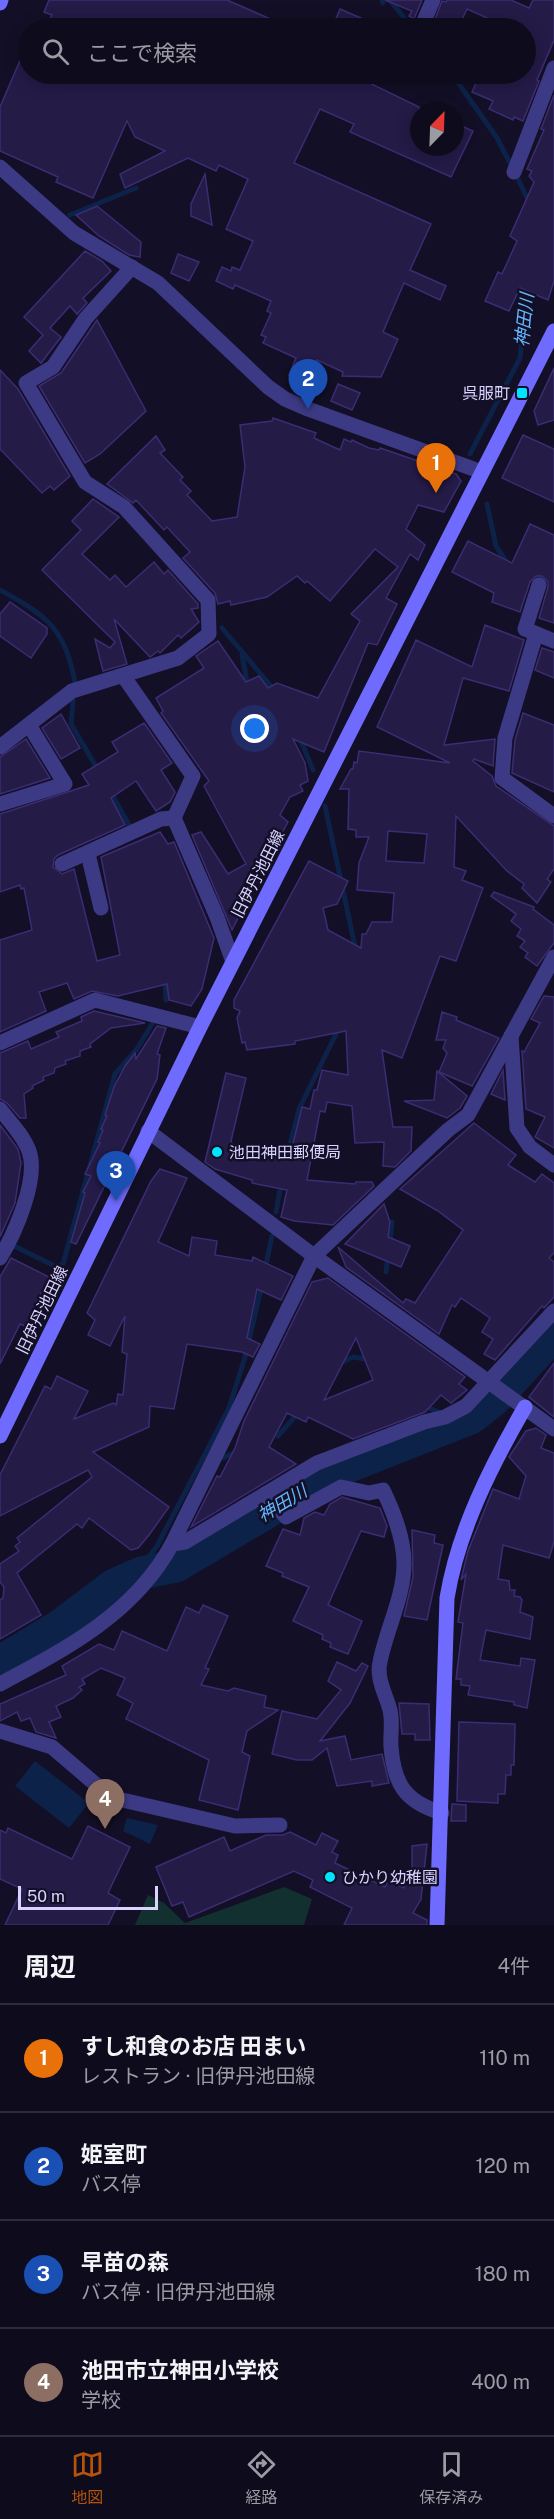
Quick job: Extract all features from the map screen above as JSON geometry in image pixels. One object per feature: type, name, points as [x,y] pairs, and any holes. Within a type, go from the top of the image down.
[{"type":"street","points":[[425,18],[433,0]]},
{"type":"street","points":[[514,172],[554,68]]},
{"type":"street","points":[[0,167],[74,232],[148,275],[174,296],[268,387],[285,399],[388,440],[482,472]]},
{"type":"street","points":[[0,747],[72,691],[124,677],[178,658],[209,634],[208,600],[124,507],[85,482],[26,383],[53,367],[86,318],[132,267]]},
{"type":"street","name":"旧伊丹池田線","points":[[0,1436],[200,1027],[554,331]]},
{"type":"street","points":[[539,585],[525,629],[554,641]]},
{"type":"street","points":[[536,634],[505,738],[502,778],[554,816]]},
{"type":"street","points":[[124,677],[193,777],[174,818],[217,917],[233,962]]},
{"type":"street","points":[[0,804],[65,784],[29,725]]},
{"type":"street","points":[[62,864],[161,819],[174,818]]},
{"type":"street","points":[[88,854],[101,908]]},
{"type":"street","points":[[0,1684],[83,1638],[112,1615],[148,1580],[172,1544],[314,1256],[431,1146],[468,1115],[554,957]]},
{"type":"street","points":[[0,1043],[95,1000],[200,1027]]},
{"type":"street","points":[[511,1036],[517,1128],[530,1147],[554,1165]]},
{"type":"street","points":[[0,1109],[27,1147],[32,1168],[19,1216],[0,1257]]},
{"type":"street","points":[[148,1131],[314,1256],[554,1429]]},
{"type":"street","points":[[172,1544],[185,1542],[267,1496],[317,1463],[424,1422],[445,1417],[465,1406],[492,1383],[554,1311]]},
{"type":"street","points":[[437,1925],[447,1598],[453,1565],[495,1458],[520,1404]]},
{"type":"street","points":[[267,1496],[286,1517],[341,1487],[369,1493],[383,1490],[394,1512],[402,1543],[404,1566],[379,1664],[382,1685],[391,1713],[391,1748],[397,1782],[407,1796],[426,1809],[442,1813]]},
{"type":"street","points":[[0,1731],[52,1747],[101,1789],[118,1799],[236,1826],[280,1825]]},
{"type":"green space","points":[[284,1887],[312,1899],[304,1925],[135,1925],[148,1895],[164,1903],[185,1923]]},
{"type":"water","points":[[35,1761],[89,1803],[69,1828],[15,1786]]},
{"type":"water","points":[[127,1818],[158,1825],[150,1844],[123,1831]]},
{"type":"building","points":[[49,0],[227,0],[268,18],[51,18],[52,15],[44,12]]},
{"type":"building","points":[[385,0],[422,0],[414,18],[409,16],[412,11]]},
{"type":"building","points":[[447,0],[511,0],[529,8],[533,0],[554,0],[554,40],[523,121],[514,117],[513,120],[489,109],[493,101],[472,92],[476,84],[536,84],[536,18],[487,18],[467,9],[463,18],[435,18],[442,1]]},
{"type":"building","points":[[340,9],[361,18],[336,18]]},
{"type":"building","points":[[18,65],[18,84],[372,84],[410,103],[410,156],[461,156],[451,177],[350,132],[354,124],[320,109],[294,163],[431,224],[410,270],[446,286],[440,300],[404,283],[383,332],[398,339],[381,377],[342,376],[343,372],[317,360],[310,375],[289,375],[296,358],[263,343],[266,337],[261,335],[271,313],[267,311],[271,301],[235,285],[233,289],[216,281],[222,267],[231,271],[232,267],[240,270],[253,241],[226,229],[248,179],[219,165],[216,171],[188,158],[125,188],[120,174],[165,151],[135,137],[127,121],[93,198],[56,182],[58,177],[0,151],[0,107]]},
{"type":"building","points":[[554,95],[554,281],[548,300],[520,288],[509,311],[485,301],[498,272],[502,274],[517,241],[510,236],[534,182],[529,176],[532,171],[527,169],[544,130],[541,129]]},
{"type":"building","points":[[464,127],[473,131],[464,150]]},
{"type":"building","points":[[205,174],[212,225],[191,216],[191,204]]},
{"type":"building","points":[[97,206],[141,242],[140,257],[129,255],[99,236],[76,215]]},
{"type":"building","points":[[85,251],[102,261],[111,271],[83,298],[87,303],[77,314],[70,306],[50,328],[61,337],[41,363],[29,351],[43,335],[24,317]]},
{"type":"building","points":[[178,254],[199,262],[189,281],[171,273]]},
{"type":"building","points":[[97,320],[146,411],[100,454],[85,463],[39,386],[61,373]]},
{"type":"building","points":[[554,368],[554,420],[538,425],[534,411]]},
{"type":"building","points":[[0,370],[18,389],[70,476],[54,490],[50,486],[42,493],[0,449]]},
{"type":"building","points":[[338,384],[360,393],[352,410],[331,401]]},
{"type":"building","points":[[273,418],[316,433],[314,438],[340,450],[344,439],[351,442],[352,440],[369,448],[379,450],[380,448],[456,474],[461,481],[444,512],[418,505],[406,529],[425,545],[418,560],[410,554],[386,598],[397,604],[377,645],[368,643],[324,752],[293,739],[305,763],[308,781],[300,785],[303,791],[290,797],[280,815],[288,822],[274,848],[268,844],[256,871],[261,873],[232,930],[192,835],[201,832],[228,874],[246,864],[204,786],[209,781],[161,713],[163,711],[156,698],[204,668],[196,656],[218,641],[246,682],[259,676],[268,688],[277,683],[318,698],[360,621],[351,614],[398,567],[375,549],[330,601],[307,581],[305,583],[297,576],[267,597],[231,605],[230,601],[218,604],[215,593],[183,558],[190,552],[167,527],[164,530],[136,500],[133,503],[107,484],[156,436],[165,450],[160,453],[183,477],[180,480],[191,491],[187,495],[212,521],[237,517],[245,467],[240,425],[272,421]]},
{"type":"building","points":[[523,435],[554,449],[554,502],[502,478]]},
{"type":"building","points":[[93,499],[119,517],[82,554],[110,580],[115,575],[126,587],[154,562],[164,574],[168,570],[198,604],[198,608],[191,609],[199,622],[181,638],[178,635],[160,653],[158,651],[150,657],[114,619],[127,664],[103,671],[95,639],[110,648],[115,642],[42,570],[81,530],[72,521]]},
{"type":"building","points":[[530,524],[554,535],[554,623],[539,618],[548,587],[548,582],[542,576],[536,576],[530,582],[520,612],[492,602],[494,593],[452,572],[468,541],[512,563]]},
{"type":"building","points":[[10,602],[47,628],[47,634],[31,658],[0,636],[0,614]]},
{"type":"building","points":[[485,625],[524,640],[509,691],[463,678],[444,745],[495,739],[493,766],[474,759],[473,761],[492,776],[496,786],[554,826],[554,869],[547,879],[551,882],[537,903],[522,888],[524,884],[507,871],[456,816],[454,867],[466,871],[462,880],[483,888],[456,961],[440,956],[402,1058],[382,1050],[393,1127],[412,1127],[411,1151],[395,1167],[383,1166],[384,1142],[355,1143],[352,1106],[327,1102],[325,1112],[320,1111],[307,1180],[355,1184],[356,1182],[372,1182],[374,1186],[333,1225],[294,1221],[281,1217],[287,1190],[252,1183],[252,1180],[215,1169],[205,1162],[226,1073],[246,1078],[231,1141],[233,1145],[290,1156],[302,1107],[310,1109],[322,1070],[348,1075],[346,1031],[295,1041],[295,1044],[247,1050],[245,1042],[242,1043],[237,1018],[240,1011],[234,1008],[234,1000],[309,861],[348,881],[337,904],[323,908],[328,930],[361,948],[362,934],[366,934],[372,922],[392,922],[394,893],[357,890],[359,863],[369,837],[356,837],[356,830],[348,829],[349,789],[340,789],[353,769],[354,762],[357,763],[359,751],[450,763],[377,727],[416,640],[472,667]],"holes":[[[388,831],[427,834],[424,863],[386,861]]]},
{"type":"building","points":[[542,648],[554,652],[554,678],[535,670]]},
{"type":"building","points":[[523,713],[554,725],[554,792],[512,773],[515,740]]},
{"type":"building","points":[[61,714],[80,748],[61,759],[42,728]]},
{"type":"building","points":[[144,723],[172,763],[161,770],[175,792],[170,802],[156,811],[136,781],[111,798],[125,825],[58,855],[54,859],[53,867],[62,874],[74,869],[97,961],[120,955],[101,857],[160,832],[168,844],[174,842],[214,938],[202,989],[191,1006],[169,1000],[167,984],[118,996],[92,991],[74,999],[67,983],[39,992],[46,1011],[0,1032],[0,940],[32,930],[24,888],[21,889],[20,885],[0,892],[0,814],[89,785],[82,774],[118,752],[112,742]]},
{"type":"building","points":[[26,739],[50,778],[0,794],[0,757]]},
{"type":"building","points":[[494,892],[534,907],[533,909],[554,925],[554,943],[537,966],[525,957],[528,953],[520,947],[525,941],[517,936],[521,929],[511,921],[516,914],[491,896]]},
{"type":"building","points":[[544,996],[554,997],[554,1148],[535,1137],[545,1117],[526,1109],[522,1051],[524,1052],[540,1023],[531,1019]]},
{"type":"building","points":[[94,1011],[145,1023],[111,1028],[90,1044],[91,1047],[80,1051],[80,1056],[65,1061],[66,1064],[55,1068],[54,1073],[43,1077],[44,1080],[32,1086],[33,1088],[24,1094],[26,1118],[20,1118],[7,1103],[0,1099],[0,1053],[28,1041],[31,1049],[59,1037],[56,1032],[82,1021],[81,1017]]},
{"type":"building","points":[[442,1012],[499,1038],[472,1086],[439,1072],[447,1053],[443,1048],[446,1040],[436,1040]]},
{"type":"building","points":[[157,1026],[166,1028],[157,1054],[160,1055],[157,1079],[76,1244],[71,1242],[85,1193],[83,1192],[91,1176],[85,1174],[100,1143],[98,1142],[103,1130],[101,1129],[107,1116],[105,1115],[114,1087],[125,1066],[135,1053],[136,1059]]},
{"type":"building","points":[[503,1070],[505,1100],[491,1094]]},
{"type":"building","points":[[437,1071],[467,1096],[460,1108],[447,1118],[404,1101],[434,1100]]},
{"type":"building","points":[[474,1123],[516,1155],[508,1165],[535,1182],[542,1174],[554,1183],[554,1253],[549,1258],[554,1262],[554,1297],[544,1308],[542,1306],[495,1360],[484,1354],[493,1339],[482,1332],[490,1318],[461,1298],[455,1307],[452,1305],[439,1334],[346,1267],[338,1247],[403,1303],[406,1299],[415,1303],[463,1230],[438,1211],[400,1189]]},
{"type":"building","points":[[0,1125],[18,1149],[21,1163],[15,1203],[0,1237]]},
{"type":"building","points":[[160,1169],[187,1178],[158,1242],[189,1256],[192,1237],[217,1241],[215,1255],[252,1261],[253,1257],[293,1276],[281,1300],[257,1289],[247,1338],[260,1344],[253,1357],[242,1352],[187,1344],[174,1409],[150,1406],[149,1427],[93,1452],[169,1507],[149,1535],[138,1548],[131,1550],[89,1518],[82,1528],[77,1524],[17,1573],[41,1615],[0,1639],[0,1600],[3,1598],[4,1587],[0,1582],[0,1564],[19,1551],[15,1546],[20,1542],[17,1538],[92,1477],[88,1470],[0,1516],[0,1475],[45,1386],[51,1389],[57,1376],[88,1391],[74,1419],[113,1403],[116,1405],[118,1394],[123,1395],[127,1354],[122,1352],[125,1316],[110,1346],[88,1335],[95,1320],[87,1313],[151,1181]]},
{"type":"building","points":[[384,1204],[390,1222],[388,1237],[410,1246],[401,1267],[345,1244]]},
{"type":"building","points":[[11,1258],[49,1277],[25,1326],[20,1324],[0,1364],[0,1277]]},
{"type":"building","points":[[328,1278],[465,1377],[459,1384],[467,1390],[451,1403],[441,1395],[425,1412],[353,1439],[308,1417],[306,1422],[287,1413],[269,1447],[296,1464],[191,1527],[217,1476],[220,1477],[235,1448],[244,1421],[312,1282]],"holes":[[[356,1338],[373,1380],[324,1400]]]},
{"type":"building","points":[[554,1363],[554,1417],[529,1397]]},
{"type":"building","points":[[536,1428],[546,1435],[541,1448],[554,1453],[554,1542],[549,1558],[503,1545],[498,1579],[509,1581],[510,1590],[515,1590],[514,1596],[522,1600],[520,1612],[533,1617],[530,1639],[486,1630],[480,1660],[520,1666],[521,1658],[535,1660],[527,1708],[514,1705],[514,1702],[468,1695],[470,1686],[461,1685],[461,1679],[456,1679],[463,1623],[458,1622],[466,1574],[461,1580],[468,1551],[493,1489],[519,1499],[526,1476],[509,1457],[526,1431]]},
{"type":"building","points":[[342,1497],[380,1508],[387,1526],[384,1537],[361,1531],[328,1605],[362,1621],[348,1654],[330,1647],[331,1643],[322,1639],[323,1635],[293,1621],[309,1587],[282,1576],[283,1573],[266,1566],[283,1529],[300,1535],[304,1518],[315,1512],[324,1515],[330,1504]]},
{"type":"building","points":[[412,1530],[435,1535],[434,1543],[443,1545],[427,1620],[404,1616],[413,1577]]},
{"type":"building","points":[[203,1605],[228,1616],[205,1668],[209,1669],[201,1685],[228,1691],[234,1688],[266,1696],[264,1707],[278,1710],[247,1731],[242,1752],[250,1756],[238,1810],[199,1800],[209,1760],[126,1719],[133,1703],[117,1695],[125,1678],[101,1668],[82,1679],[85,1684],[79,1687],[82,1690],[73,1698],[56,1706],[61,1717],[49,1722],[56,1738],[36,1732],[30,1718],[21,1721],[17,1712],[0,1721],[0,1704],[66,1675],[62,1666],[99,1644],[114,1650],[122,1631],[167,1651],[186,1607],[199,1613]]},
{"type":"building","points":[[337,1662],[356,1671],[362,1663],[368,1666],[350,1703],[320,1741],[345,1736],[351,1760],[382,1754],[389,1783],[372,1786],[372,1781],[337,1786],[327,1748],[312,1760],[297,1760],[272,1754],[282,1711],[317,1719],[341,1690],[328,1681]]},
{"type":"building","points":[[399,1703],[429,1704],[430,1740],[415,1740],[415,1734],[402,1734]]},
{"type":"building","points":[[459,1722],[515,1724],[514,1765],[511,1765],[511,1775],[506,1775],[505,1794],[498,1794],[498,1803],[457,1801]]},
{"type":"building","points":[[452,1804],[466,1805],[466,1821],[451,1821]]},
{"type":"building","points":[[88,1826],[130,1847],[108,1893],[120,1900],[108,1925],[5,1925],[22,1889],[0,1879],[0,1830],[6,1833],[8,1828],[72,1859]]},
{"type":"building","points":[[290,1832],[316,1845],[322,1833],[338,1841],[332,1852],[338,1855],[335,1863],[385,1887],[388,1881],[404,1888],[405,1882],[412,1883],[412,1846],[427,1844],[421,1899],[413,1913],[427,1920],[427,1925],[344,1925],[352,1908],[310,1887],[313,1880],[294,1871],[189,1917],[183,1902],[172,1906],[156,1867],[224,1837],[230,1851],[266,1835],[283,1835]]},
{"type":"waterway","name":"神田川","points":[[390,0],[404,18]]},
{"type":"waterway","name":"神田川","points":[[459,84],[497,138],[510,163]]},
{"type":"waterway","name":"神田川","points":[[517,177],[529,202]]},
{"type":"waterway","points":[[70,215],[136,188]]},
{"type":"waterway","name":"神田川","points":[[470,454],[520,358],[527,286]]},
{"type":"waterway","name":"神田川","points":[[487,504],[496,546],[506,561]]},
{"type":"waterway","name":"神田川","points":[[533,574],[554,582]]},
{"type":"waterway","points":[[0,590],[30,608],[51,625],[65,648],[75,682]]},
{"type":"waterway","points":[[222,628],[275,691]]},
{"type":"waterway","points":[[242,655],[248,687]]},
{"type":"waterway","points":[[73,701],[71,724],[98,770]]},
{"type":"waterway","points":[[299,736],[313,770]]},
{"type":"waterway","points":[[110,791],[129,825]]},
{"type":"waterway","points":[[325,806],[356,951]]},
{"type":"waterway","points":[[165,979],[166,1000]]},
{"type":"waterway","points":[[12,1245],[57,1267],[63,1264],[115,1074],[137,1049],[152,1024]]},
{"type":"waterway","points":[[286,1160],[299,1109],[339,1028]]},
{"type":"waterway","points":[[276,1212],[281,1184]]},
{"type":"waterway","points":[[390,1243],[392,1222]]},
{"type":"waterway","points":[[265,1269],[272,1236]]},
{"type":"waterway","points":[[386,1272],[388,1256]]},
{"type":"waterway","points":[[134,1576],[157,1546],[229,1408],[246,1354],[262,1284]]},
{"type":"waterway","name":"神田川","points":[[0,1662],[61,1625],[114,1585],[141,1573],[176,1566],[337,1471],[471,1418],[495,1399],[554,1335]]},
{"type":"waterway","points":[[340,1363],[353,1357],[371,1360]]},
{"type":"waterway","points":[[423,1406],[442,1413]]},
{"type":"waterway","points":[[278,1436],[298,1413]]},
{"type":"waterway","name":"神田川","points":[[451,1417],[463,1422]]},
{"type":"waterway","points":[[223,1458],[238,1451]]},
{"type":"place","name":"呉服町","points":[[522,393]]},
{"type":"place","name":"姫室町","points":[[308,409]]},
{"type":"place","name":"すし和食のお店 田まい","points":[[436,493]]},
{"type":"place","name":"池田神田郵便局","points":[[217,1152]]},
{"type":"place","name":"早苗の森","points":[[116,1201]]},
{"type":"place","name":"池田市立神田小学校","points":[[105,1829]]},
{"type":"place","name":"ひかり幼稚園","points":[[330,1877]]}]
